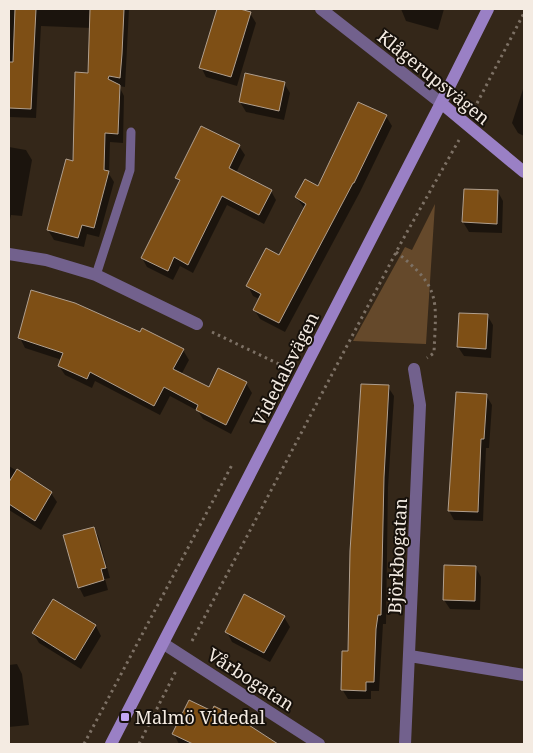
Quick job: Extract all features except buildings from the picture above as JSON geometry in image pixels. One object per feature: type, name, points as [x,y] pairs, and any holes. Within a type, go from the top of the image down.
[{"type":"street","name":"Klågerupsvägen","points":[[321,9],[442,104],[524,172]]},
{"type":"street","name":"Videdalsvägen","points":[[111,744],[442,104],[488,9]]},
{"type":"street","points":[[9,254],[46,260],[96,275],[197,324]]},
{"type":"street","name":"Björkbogatan","points":[[404,744],[410,656],[420,406],[414,369]]},
{"type":"street","name":"Vårbogatan","points":[[164,644],[319,744]]},
{"type":"street","points":[[410,656],[524,675]]},
{"type":"lane","points":[[96,275],[130,170],[131,132]]},
{"type":"path","points":[[139,744],[396,252],[453,152],[524,13]]},
{"type":"path","points":[[396,252],[418,269],[430,287],[436,303],[434,353],[414,369]]},
{"type":"path","points":[[197,324],[284,366]]},
{"type":"shaded area","points":[[435,204],[426,344],[353,341],[405,247],[412,250]]},
{"type":"place","name":"Malmö Videdal","points":[[125,717]]}]
